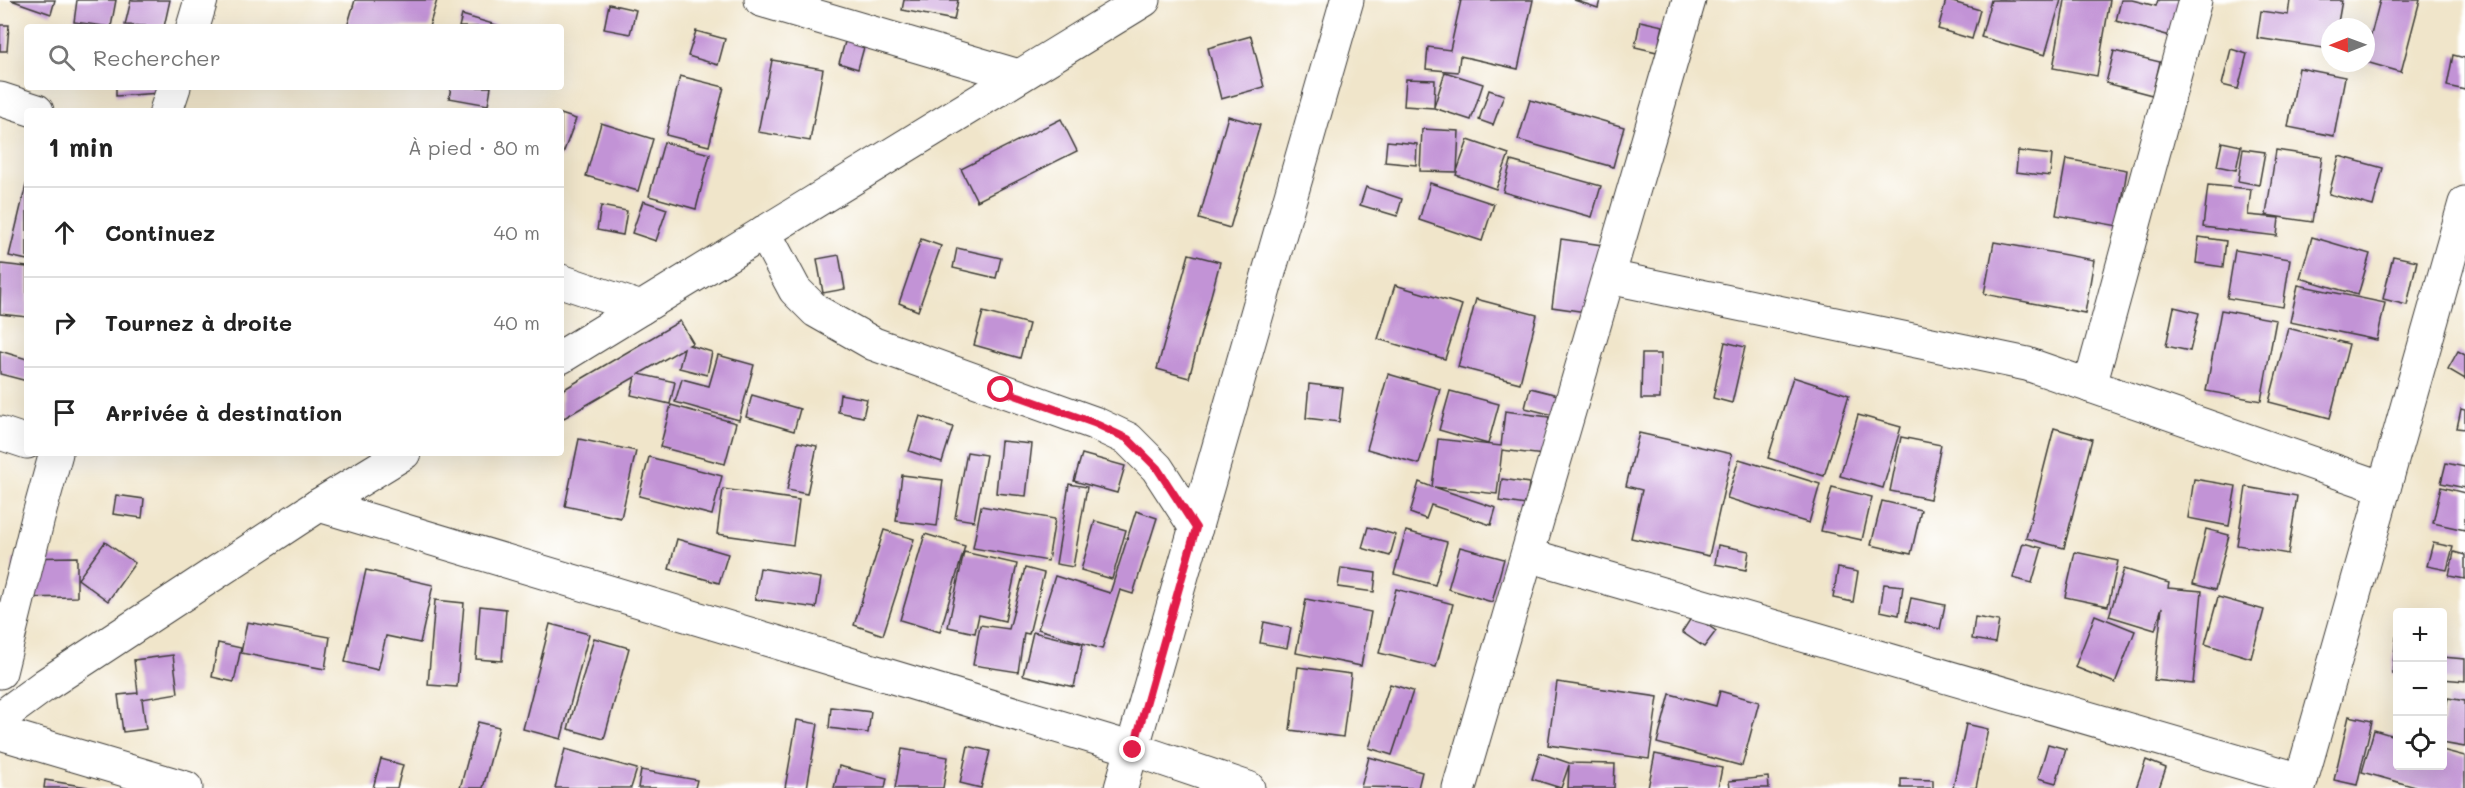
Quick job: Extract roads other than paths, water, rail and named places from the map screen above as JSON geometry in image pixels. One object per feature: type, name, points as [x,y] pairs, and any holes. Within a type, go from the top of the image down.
[{"type":"street","points":[[194,24],[201,0]]},
{"type":"street","points":[[761,0],[1019,76]]},
{"type":"street","points":[[564,355],[1144,0]]},
{"type":"street","points":[[1121,788],[1347,0]]},
{"type":"street","points":[[1459,788],[1689,0]]},
{"type":"street","points":[[2090,386],[2195,0]]},
{"type":"street","points":[[167,108],[173,90]]},
{"type":"street","points":[[0,99],[28,108]]},
{"type":"street","points":[[1528,555],[2300,784],[2465,204]]},
{"type":"street","points":[[764,232],[795,290],[816,311],[874,344],[1094,423],[1128,439],[1157,468],[1196,528]]},
{"type":"street","points":[[1609,277],[2027,364],[2384,488]]},
{"type":"street","points":[[564,282],[641,308]]},
{"type":"street","points":[[0,433],[24,441]]},
{"type":"street","points":[[0,672],[55,456]]},
{"type":"street","points":[[0,718],[45,684],[319,505],[399,456]]},
{"type":"street","points":[[319,505],[1133,750],[1248,788]]},
{"type":"street","points":[[0,734],[186,788]]}]
